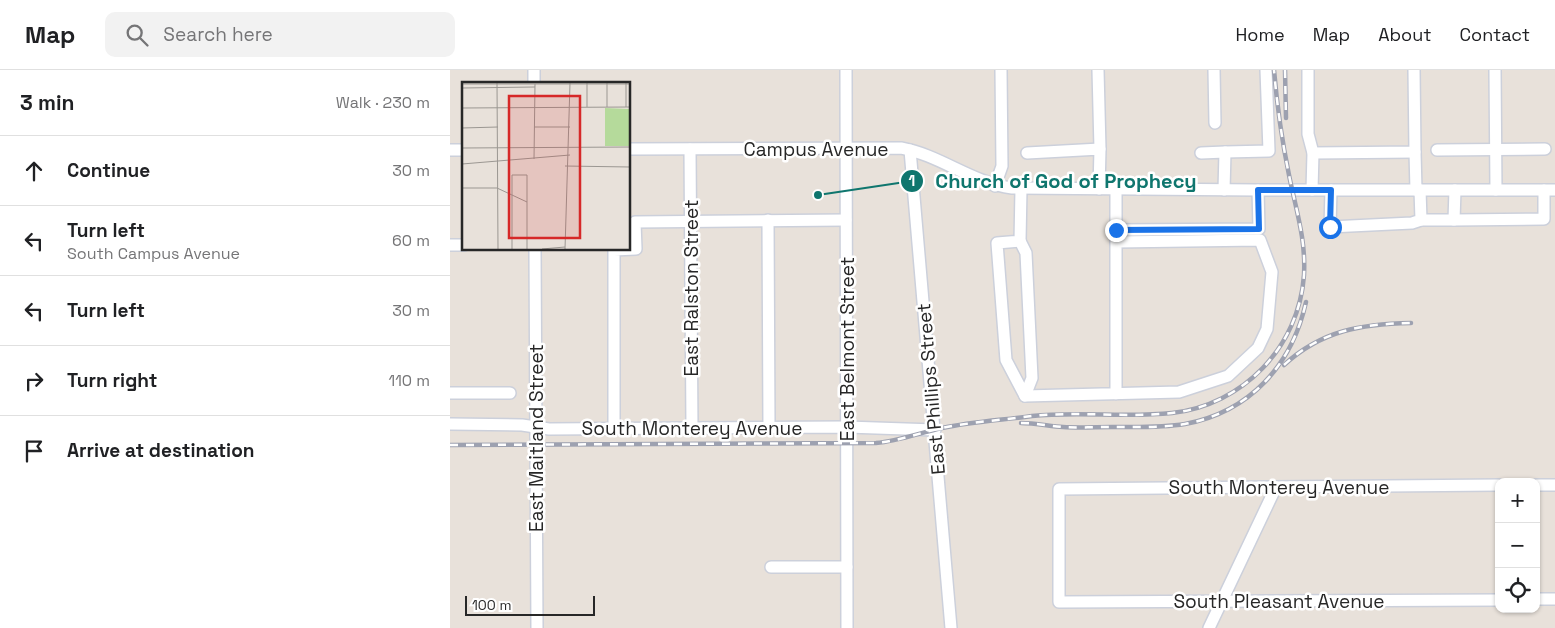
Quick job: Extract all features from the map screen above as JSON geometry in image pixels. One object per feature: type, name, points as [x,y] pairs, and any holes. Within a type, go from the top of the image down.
[{"type":"street","name":"East Belmont Street","points":[[846,70],[847,628]]},
{"type":"street","points":[[996,186],[1002,166],[1001,70]]},
{"type":"street","points":[[1098,70],[1099,189]]},
{"type":"street","points":[[1214,70],[1215,123]]},
{"type":"street","points":[[1201,153],[1268,151],[1266,70]]},
{"type":"street","points":[[1308,70],[1308,134],[1313,153],[1312,190]]},
{"type":"street","points":[[1414,70],[1415,152],[1421,220]]},
{"type":"street","points":[[1495,70],[1496,190]]},
{"type":"street","name":"Campus Avenue","points":[[630,149],[901,148],[996,186],[1021,189],[1550,190]]},
{"type":"street","points":[[1437,150],[1545,148]]},
{"type":"street","name":"East Ralston Street","points":[[690,149],[692,428]]},
{"type":"street","points":[[1027,153],[1100,149]]},
{"type":"street","name":"East Phillips Street","points":[[910,150],[951,628]]},
{"type":"street","points":[[1224,190],[1225,152]]},
{"type":"street","points":[[1313,153],[1415,152]]},
{"type":"street","points":[[1021,189],[1020,242],[1026,253],[1032,378],[1025,396]]},
{"type":"street","points":[[1116,190],[1116,394]]},
{"type":"street","points":[[1025,396],[1180,392],[1228,376],[1258,348],[1267,329],[1272,272],[1259,235],[1258,190]]},
{"type":"street","points":[[1331,190],[1330,227],[1412,223],[1421,220],[1544,219],[1550,190]]},
{"type":"street","points":[[1454,220],[1455,190]]},
{"type":"street","points":[[768,220],[770,427]]},
{"type":"street","points":[[630,249],[636,249],[635,222],[846,220]]},
{"type":"street","points":[[1116,230],[1259,235]]},
{"type":"street","points":[[1116,242],[1259,235]]},
{"type":"street","points":[[1020,242],[997,243],[1006,360],[1025,396]]},
{"type":"street","name":"East Maitland Street","points":[[535,250],[537,628]]},
{"type":"street","points":[[614,250],[614,428]]},
{"type":"street","points":[[450,393],[510,393]]},
{"type":"street","name":"South Monterey Avenue","points":[[450,424],[522,425],[549,429],[847,426],[935,430]]},
{"type":"street","points":[[1540,485],[1555,485]]},
{"type":"street","name":"South Monterey Avenue","points":[[1059,602],[1059,489],[1495,486]]},
{"type":"street","points":[[1208,628],[1276,487]]},
{"type":"street","points":[[771,566],[847,568]]},
{"type":"street","points":[[1540,600],[1555,599]]},
{"type":"street","name":"South Pleasant Avenue","points":[[1059,602],[1495,600]]},
{"type":"railway","points":[[450,445],[876,443],[893,441],[953,426],[1032,416],[1172,413],[1198,408],[1222,398],[1244,385],[1263,368],[1279,348],[1291,326],[1300,301],[1304,275],[1302,237],[1284,149],[1274,70]]},
{"type":"railway","points":[[1285,70],[1286,118]]},
{"type":"railway","points":[[1021,423],[1058,427],[1148,427],[1185,424],[1208,418],[1229,409],[1248,397],[1265,382],[1279,365],[1290,346],[1306,302]]},
{"type":"railway","points":[[1284,365],[1298,353],[1313,344],[1343,331],[1376,325],[1411,323]]},
{"type":"place","name":"Church of God of Prophecy","points":[[818,195]]},
{"type":"route","points":[[1116,230],[1259,229],[1258,190],[1331,190],[1330,227]]}]
